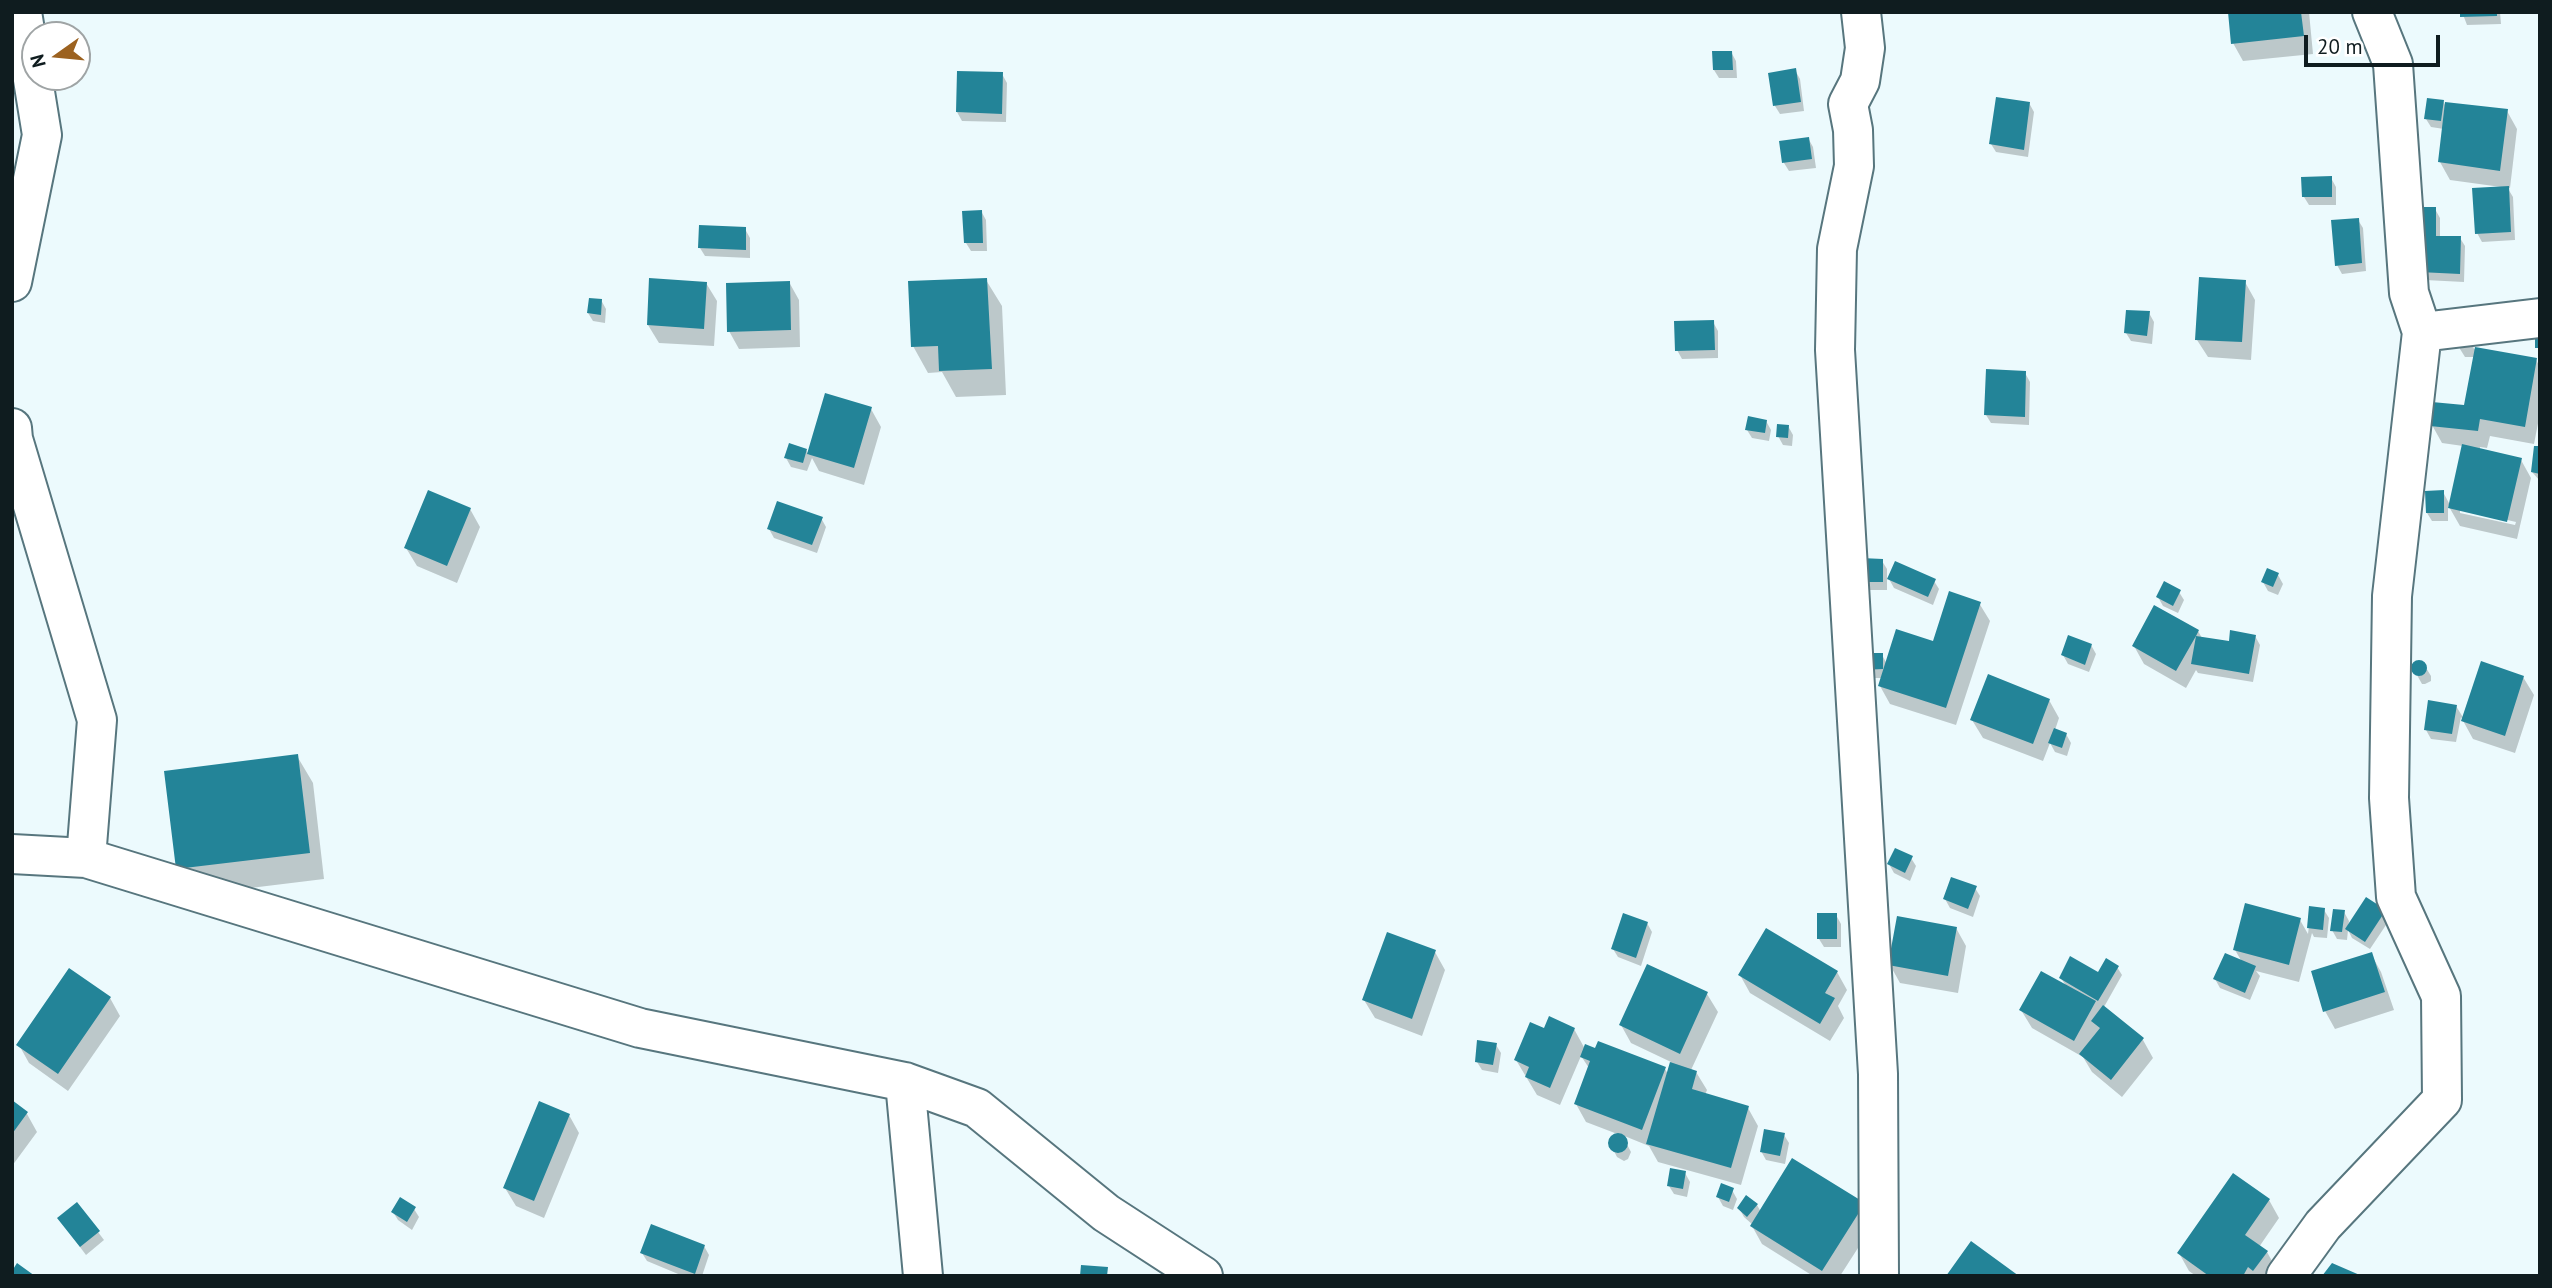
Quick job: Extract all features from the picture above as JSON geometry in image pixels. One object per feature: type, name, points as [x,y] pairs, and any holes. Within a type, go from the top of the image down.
[{"type":"street","points":[[12,282],[42,135],[22,12]]},
{"type":"street","points":[[1861,12],[1865,48],[1860,81],[1848,104],[1853,130],[1854,166],[1837,249],[1835,350],[1878,1074],[1879,1276]]},
{"type":"street","points":[[2286,1276],[2323,1226],[2442,1100],[2441,996],[2396,897],[2389,798],[2392,596],[2422,332],[2409,293],[2393,64],[2372,12]]},
{"type":"street","points":[[2422,332],[2540,318]]},
{"type":"street","points":[[12,428],[13,439],[97,720],[86,858]]},
{"type":"street","points":[[12,854],[86,858],[640,1028],[905,1082],[977,1108],[1107,1213],[1203,1276]]},
{"type":"street","points":[[905,1082],[923,1276]]},
{"type":"building","points":[[2228,12],[2301,12],[2304,36],[2231,44]]},
{"type":"building","points":[[2460,12],[2497,12],[2497,16],[2460,17]]},
{"type":"building","points":[[1712,51],[1732,51],[1733,70],[1713,70]]},
{"type":"building","points":[[1796,68],[1801,102],[1773,106],[1768,73]]},
{"type":"building","points":[[957,71],[1003,72],[1002,114],[956,112]]},
{"type":"building","points":[[1996,97],[2030,102],[2024,150],[1989,144]]},
{"type":"building","points":[[2427,98],[2444,100],[2441,121],[2424,119]]},
{"type":"building","points":[[2445,102],[2508,109],[2500,171],[2438,162]]},
{"type":"building","points":[[1809,137],[1812,159],[1782,163],[1779,141]]},
{"type":"building","points":[[2332,176],[2332,197],[2302,197],[2301,177]]},
{"type":"building","points":[[2509,186],[2511,232],[2475,234],[2472,188]]},
{"type":"building","points":[[2419,207],[2436,207],[2436,236],[2461,236],[2460,274],[2419,272]]},
{"type":"building","points":[[982,210],[983,243],[964,243],[962,211]]},
{"type":"building","points":[[2359,218],[2362,263],[2335,266],[2331,220]]},
{"type":"building","points":[[699,225],[746,227],[746,250],[698,248]]},
{"type":"building","points":[[2199,277],[2246,280],[2242,342],[2195,340]]},
{"type":"building","points":[[649,278],[707,282],[704,329],[647,325]]},
{"type":"building","points":[[987,278],[992,369],[939,371],[938,346],[911,347],[908,281]]},
{"type":"building","points":[[790,281],[791,330],[727,332],[726,283]]},
{"type":"building","points":[[589,298],[602,299],[601,315],[587,313]]},
{"type":"building","points":[[2126,310],[2150,311],[2147,336],[2124,333]]},
{"type":"building","points":[[1714,320],[1715,350],[1675,351],[1674,321]]},
{"type":"building","points":[[2535,332],[2540,332],[2540,348],[2535,348]]},
{"type":"building","points":[[2475,347],[2537,358],[2525,427],[2480,419],[2478,431],[2430,426],[2432,402],[2464,405]]},
{"type":"building","points":[[1986,369],[2026,371],[2025,417],[1984,415]]},
{"type":"building","points":[[825,393],[872,407],[854,468],[807,454]]},
{"type":"building","points":[[1748,416],[1767,420],[1765,433],[1745,430]]},
{"type":"building","points":[[1777,424],[1789,425],[1788,438],[1776,437]]},
{"type":"building","points":[[789,443],[807,449],[803,463],[784,458]]},
{"type":"building","points":[[2462,444],[2522,458],[2507,522],[2448,508]]},
{"type":"building","points":[[2534,446],[2540,446],[2540,474],[2531,472]]},
{"type":"building","points":[[428,490],[471,508],[447,566],[404,548]]},
{"type":"building","points":[[2444,490],[2444,513],[2426,513],[2425,491]]},
{"type":"building","points":[[777,501],[823,517],[812,545],[767,529]]},
{"type":"building","points":[[1861,558],[1883,559],[1883,582],[1860,582]]},
{"type":"building","points":[[1895,561],[1936,579],[1928,597],[1887,579]]},
{"type":"building","points":[[2267,568],[2279,573],[2273,587],[2261,582]]},
{"type":"building","points":[[2164,581],[2181,590],[2173,606],[2156,597]]},
{"type":"building","points":[[1949,591],[1981,602],[1946,708],[1878,686],[1896,629],[1933,641]]},
{"type":"building","points":[[2154,605],[2199,630],[2176,671],[2132,646]]},
{"type":"building","points":[[2230,630],[2256,635],[2249,674],[2191,664],[2196,636],[2229,641]]},
{"type":"building","points":[[2068,635],[2092,644],[2085,665],[2061,655]]},
{"type":"building","points":[[1863,653],[1883,653],[1883,669],[1863,670]]},
{"type":"building","points":[[2419,660],[2425,662],[2425,674],[2419,676],[2413,674],[2411,668],[2413,662]]},
{"type":"building","points":[[2481,661],[2524,676],[2505,736],[2461,721]]},
{"type":"building","points":[[1988,674],[2050,699],[2033,744],[1970,720]]},
{"type":"building","points":[[2428,700],[2457,705],[2452,734],[2424,730]]},
{"type":"building","points":[[2054,728],[2067,733],[2062,748],[2048,743]]},
{"type":"building","points":[[298,754],[310,853],[176,869],[164,771]]},
{"type":"building","points":[[1895,848],[1913,856],[1905,873],[1887,864]]},
{"type":"building","points":[[1951,877],[1977,886],[1968,909],[1943,899]]},
{"type":"building","points":[[2366,897],[2386,910],[2365,942],[2345,929]]},
{"type":"building","points":[[2245,903],[2301,918],[2289,965],[2233,950]]},
{"type":"building","points":[[2309,906],[2325,908],[2323,930],[2307,928]]},
{"type":"building","points":[[2333,909],[2345,910],[2342,932],[2330,931]]},
{"type":"building","points":[[1623,913],[1648,922],[1636,958],[1611,949]]},
{"type":"building","points":[[1817,913],[1837,913],[1837,939],[1817,939]]},
{"type":"building","points":[[1897,916],[1957,927],[1948,976],[1888,965]]},
{"type":"building","points":[[1766,928],[1838,971],[1825,993],[1835,998],[1820,1024],[1738,975]]},
{"type":"building","points":[[1387,932],[1436,950],[1412,1019],[1362,1000]]},
{"type":"building","points":[[2372,952],[2385,992],[2323,1012],[2311,971]]},
{"type":"building","points":[[2225,953],[2256,966],[2245,993],[2213,979]]},
{"type":"building","points":[[2070,956],[2098,972],[2106,958],[2119,966],[2098,1001],[2059,978]]},
{"type":"building","points":[[1647,964],[1708,992],[1680,1054],[1619,1025]]},
{"type":"building","points":[[69,968],[111,997],[58,1074],[16,1045]]},
{"type":"building","points":[[2041,971],[2096,1001],[2074,1041],[2019,1010]]},
{"type":"building","points":[[2103,1005],[2144,1038],[2111,1080],[2079,1054],[2100,1028],[2091,1021]]},
{"type":"building","points":[[1549,1016],[1575,1028],[1550,1088],[1525,1077],[1529,1067],[1514,1060],[1530,1022],[1544,1028]]},
{"type":"building","points":[[1477,1040],[1497,1043],[1493,1065],[1475,1062]]},
{"type":"building","points":[[1598,1041],[1666,1067],[1642,1130],[1574,1104],[1590,1061],[1580,1057],[1585,1044],[1595,1048]]},
{"type":"building","points":[[1670,1062],[1697,1071],[1692,1089],[1749,1106],[1731,1168],[1646,1144]]},
{"type":"building","points":[[12,1100],[28,1112],[12,1134]]},
{"type":"building","points":[[539,1101],[570,1114],[534,1201],[503,1188]]},
{"type":"building","points":[[1764,1129],[1785,1133],[1780,1156],[1760,1152]]},
{"type":"building","points":[[1618,1133],[1625,1136],[1628,1143],[1625,1150],[1618,1153],[1611,1150],[1608,1143],[1611,1136]]},
{"type":"building","points":[[1792,1158],[1865,1203],[1822,1271],[1750,1226]]},
{"type":"building","points":[[1670,1168],[1686,1171],[1683,1189],[1667,1186]]},
{"type":"building","points":[[2233,1173],[2270,1199],[2245,1235],[2268,1251],[2253,1271],[2248,1267],[2243,1276],[2209,1276],[2177,1253]]},
{"type":"building","points":[[1721,1183],[1734,1188],[1729,1202],[1716,1197]]},
{"type":"building","points":[[1746,1195],[1758,1204],[1747,1217],[1737,1208]]},
{"type":"building","points":[[400,1197],[416,1207],[407,1222],[391,1212]]},
{"type":"building","points":[[77,1202],[100,1231],[80,1247],[57,1218]]},
{"type":"building","points":[[651,1224],[705,1245],[695,1274],[640,1253]]},
{"type":"building","points":[[1971,1241],[2019,1276],[1946,1276]]},
{"type":"building","points":[[17,1263],[35,1276],[12,1276]]},
{"type":"building","points":[[2332,1263],[2362,1276],[2322,1276]]},
{"type":"building","points":[[1081,1265],[1108,1267],[1107,1276],[1080,1276]]}]
